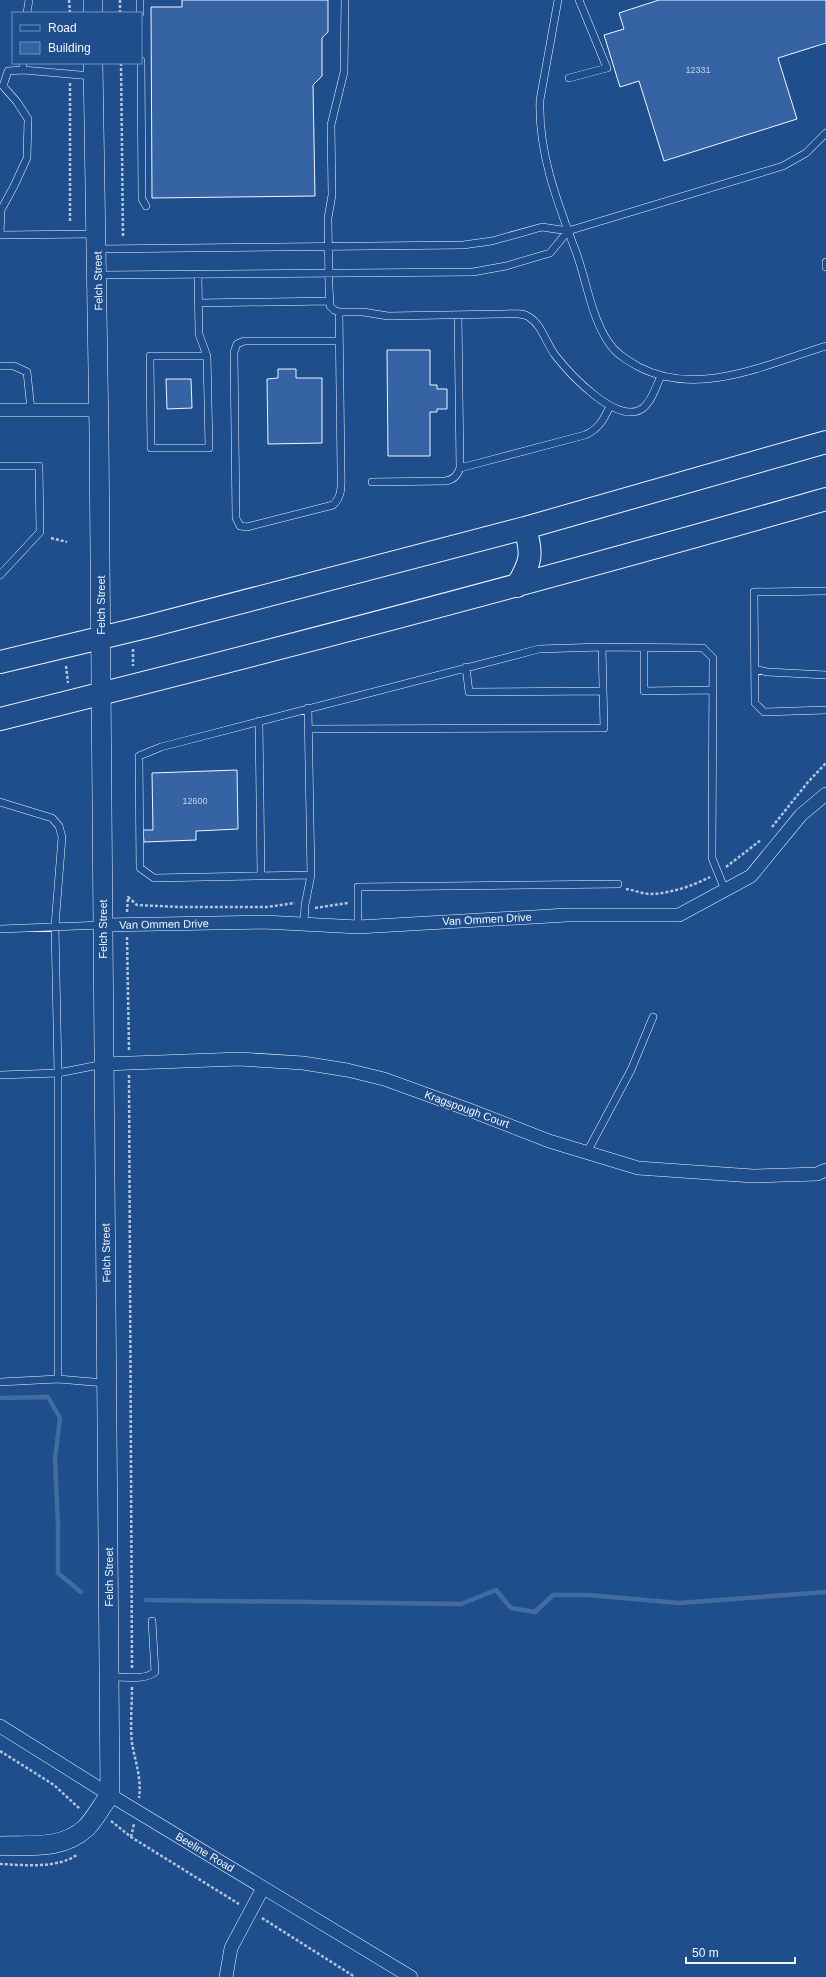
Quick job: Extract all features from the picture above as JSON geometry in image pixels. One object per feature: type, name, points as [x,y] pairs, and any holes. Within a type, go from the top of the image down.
[{"type":"highway","points":[[0,662],[525,528],[826,442]]},
{"type":"highway","points":[[0,719],[518,586],[826,499]]},
{"type":"highway","points":[[518,586],[528,568],[531,556],[530,545],[525,528]]},
{"type":"street","points":[[93,0],[93,12]]},
{"type":"street","name":"Felch Street","points":[[93,70],[98,275],[110,1795]]},
{"type":"street","points":[[0,410],[99,410]]},
{"type":"street","name":"Van Ommen Drive","points":[[103,925],[304,923],[358,927],[567,915],[679,915],[751,876],[801,815],[826,794]]},
{"type":"street","name":"Kragspough Court","points":[[104,1064],[240,1059],[302,1063],[347,1070],[405,1087],[467,1109],[549,1142],[638,1168],[691,1173],[753,1176],[817,1174],[826,1170]]},
{"type":"street","name":"Beeline Road","points":[[0,1726],[136,1811],[411,1977]]},
{"type":"street","points":[[0,1846],[49,1845],[71,1840],[87,1827],[110,1795]]},
{"type":"street","points":[[226,1977],[231,1948],[263,1888]]},
{"type":"lane","points":[[27,12],[29,0]]},
{"type":"lane","points":[[140,0],[140,12]]},
{"type":"lane","points":[[345,0],[344,72],[331,125],[332,195],[328,218],[328,273],[329,301],[334,310],[339,312],[363,312],[388,316],[520,314],[528,316],[535,322],[554,354],[580,383],[610,406],[628,412],[637,412],[644,408],[650,400],[660,376]]},
{"type":"lane","points":[[558,0],[548,52],[539,116],[542,144],[559,205],[598,320],[610,344],[621,356],[633,364],[660,376],[693,380],[718,378],[826,346]]},
{"type":"lane","points":[[569,78],[607,68],[579,0]]},
{"type":"lane","points":[[141,64],[142,199],[146,206]]},
{"type":"lane","points":[[93,70],[70,75],[23,66],[8,71],[3,86],[17,102],[28,119],[27,158],[1,210],[0,235],[97,241],[328,246],[463,245],[492,241],[542,227],[568,231],[783,166],[806,153],[826,134]]},
{"type":"lane","points":[[98,275],[455,272],[488,270],[550,253],[568,231]]},
{"type":"lane","points":[[826,262],[826,267]]},
{"type":"lane","points":[[198,275],[199,334],[207,356],[209,448],[151,448],[150,356],[207,356]]},
{"type":"lane","points":[[198,302],[329,301]]},
{"type":"lane","points":[[339,312],[341,491],[339,499],[333,505],[247,527],[240,526],[236,518],[234,352],[237,344],[244,341],[339,341]]},
{"type":"lane","points":[[372,482],[446,481],[453,479],[458,474],[460,468],[458,315]]},
{"type":"lane","points":[[0,366],[14,366],[27,372],[31,410]]},
{"type":"lane","points":[[460,468],[586,435],[595,430],[602,422],[610,406]]},
{"type":"lane","points":[[0,466],[40,466],[40,532],[0,575]]},
{"type":"lane","points":[[826,591],[754,592],[755,703],[764,712],[826,710]]},
{"type":"lane","points":[[309,730],[604,728],[602,647]]},
{"type":"lane","points":[[311,875],[154,878],[140,868],[139,756],[161,747],[539,649],[602,647],[703,648],[713,658],[712,858],[725,890]]},
{"type":"lane","points":[[644,648],[644,690],[713,690]]},
{"type":"lane","points":[[466,667],[469,692],[603,690]]},
{"type":"lane","points":[[755,668],[767,672],[826,674]]},
{"type":"lane","points":[[304,923],[305,905],[311,875],[308,708]]},
{"type":"lane","points":[[259,721],[261,876]]},
{"type":"lane","points":[[0,802],[52,818],[59,826],[62,837],[55,926],[58,1073],[58,1379]]},
{"type":"lane","points":[[358,927],[358,887],[619,886]]},
{"type":"lane","points":[[0,929],[103,925]]},
{"type":"lane","points":[[586,1154],[631,1070],[652,1017]]},
{"type":"lane","points":[[0,1075],[58,1073],[104,1064]]},
{"type":"lane","points":[[0,1382],[58,1379],[107,1383]]},
{"type":"lane","points":[[109,1677],[144,1677],[155,1672],[152,1621]]},
{"type":"path","points":[[69,0],[70,12]]},
{"type":"path","points":[[120,0],[120,12]]},
{"type":"path","points":[[121,64],[123,237]]},
{"type":"path","points":[[70,75],[70,222]]},
{"type":"path","points":[[51,538],[67,542]]},
{"type":"path","points":[[132,649],[133,666]]},
{"type":"path","points":[[66,666],[68,683]]},
{"type":"path","points":[[771,828],[808,782],[826,763]]},
{"type":"path","points":[[619,886],[650,894],[672,891],[696,884],[741,858],[762,839]]},
{"type":"path","points":[[131,1837],[140,1789],[132,1742],[128,897],[137,904],[178,907],[267,906],[297,903],[316,908],[358,902]]},
{"type":"path","points":[[0,1751],[54,1785],[82,1810],[111,1822],[131,1837],[355,1977]]},
{"type":"building","points":[[182,0],[328,0],[328,32],[322,38],[322,76],[313,85],[315,196],[152,198],[151,7],[182,7]]},
{"type":"building","points":[[659,0],[826,0],[826,43],[778,58],[797,119],[664,161],[639,81],[620,87],[604,35],[624,29],[619,13]]},
{"type":"building","points":[[387,350],[430,350],[430,385],[437,385],[437,389],[447,389],[447,409],[437,409],[437,412],[430,412],[430,456],[388,456]]},
{"type":"building","points":[[278,369],[296,369],[296,378],[322,378],[322,443],[268,444],[267,379],[278,378]]},
{"type":"building","points":[[166,379],[191,379],[192,408],[167,409]]},
{"type":"building","points":[[237,770],[238,829],[196,831],[196,840],[144,842],[143,830],[153,830],[152,773]]},
{"type":"waterway","points":[[0,1398],[48,1397],[60,1418],[55,1459],[58,1525],[58,1573],[81,1592]]},
{"type":"waterway","points":[[146,1600],[461,1604],[496,1590],[511,1608],[535,1612],[553,1595],[588,1595],[679,1603],[826,1592]]}]
